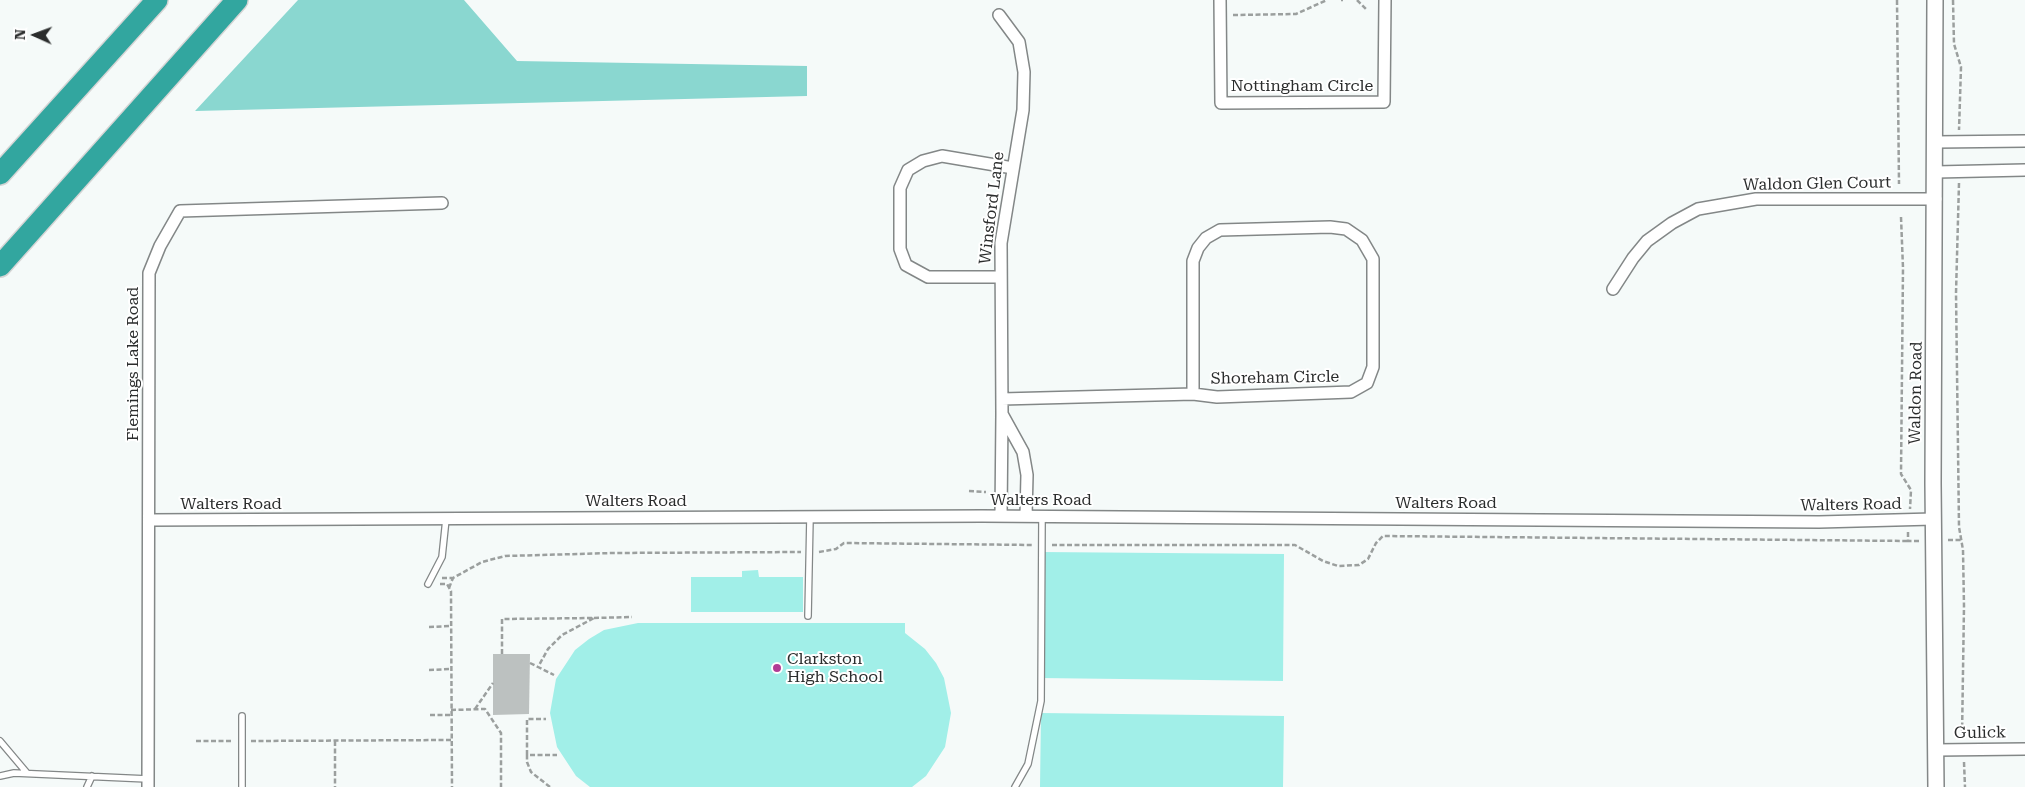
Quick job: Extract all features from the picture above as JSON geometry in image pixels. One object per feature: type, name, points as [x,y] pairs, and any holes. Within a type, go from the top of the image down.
[{"type":"highway","points":[[0,174],[157,0]]},
{"type":"highway","points":[[0,266],[237,0]]},
{"type":"street","name":"Nottingham Circle","points":[[1220,0],[1221,103],[1250,103],[1384,102],[1386,0]]},
{"type":"street","name":"Waldon Road","points":[[1935,0],[1936,199],[1933,520],[1936,787]]},
{"type":"street","name":"Winsford Lane","points":[[999,15],[1019,42],[1024,72],[1023,110],[1001,243],[1001,516]]},
{"type":"street","points":[[1936,142],[2025,141]]},
{"type":"street","points":[[1000,278],[928,277],[906,265],[900,250],[900,188],[908,170],[923,161],[942,156],[1013,168]]},
{"type":"street","points":[[1936,172],[2025,170]]},
{"type":"street","name":"Waldon Glen Court","points":[[1613,289],[1633,258],[1647,241],[1672,223],[1698,209],[1756,199],[1936,199]]},
{"type":"street","name":"Flemings Lake Road","points":[[148,783],[149,273],[160,246],[180,211],[442,203]]},
{"type":"street","name":"Shoreham Circle","points":[[1002,399],[1193,394],[1217,397],[1351,392],[1367,384],[1374,367],[1373,258],[1362,240],[1346,229],[1330,227],[1220,230],[1206,238],[1198,248],[1193,261],[1193,394]]},
{"type":"street","name":"Winsford Lane","points":[[1002,414],[1023,452],[1027,475],[1026,516]]},
{"type":"street","name":"Walters Road","points":[[149,520],[1042,516],[1818,522],[1933,520]]},
{"type":"street","name":"Gulick","points":[[1936,750],[2025,749]]},
{"type":"lane","points":[[1015,787],[1028,764],[1041,701],[1042,516]]},
{"type":"lane","points":[[808,616],[810,517]]},
{"type":"lane","points":[[428,584],[442,557],[446,519]]},
{"type":"lane","points":[[242,716],[242,787]]},
{"type":"lane","points":[[0,741],[27,773]]},
{"type":"lane","points":[[0,776],[14,772],[92,776],[148,783]]},
{"type":"lane","points":[[87,787],[92,776]]},
{"type":"path","points":[[1229,15],[1296,14],[1327,0]]},
{"type":"path","points":[[1357,0],[1367,10]]},
{"type":"path","points":[[1897,0],[1899,184]]},
{"type":"path","points":[[1953,0],[1954,44],[1961,66],[1959,124]]},
{"type":"path","points":[[1958,193],[1956,293],[1959,527],[1963,550],[1964,606],[1961,703],[1965,787]]},
{"type":"path","points":[[1901,217],[1903,268],[1901,474],[1911,490]]},
{"type":"path","points":[[969,491],[986,492]]},
{"type":"path","points":[[452,787],[449,588],[453,578],[482,562],[505,556],[809,552],[836,549],[844,543],[969,542],[1043,545],[1295,545],[1323,561],[1338,566],[1359,565],[1368,559],[1376,543],[1383,536],[1908,542]]},
{"type":"path","points":[[428,584],[446,584],[449,588]]},
{"type":"path","points":[[502,654],[502,619],[632,617]]},
{"type":"path","points":[[538,667],[548,649],[562,635],[594,618]]},
{"type":"path","points":[[428,627],[451,626]]},
{"type":"path","points":[[530,663],[554,675]]},
{"type":"path","points":[[429,670],[451,669]]},
{"type":"path","points":[[475,709],[493,683]]},
{"type":"path","points":[[452,710],[484,709],[501,733],[501,787]]},
{"type":"path","points":[[430,715],[452,715]]},
{"type":"path","points":[[546,719],[527,719],[526,762],[531,772],[550,787]]},
{"type":"path","points":[[196,740],[232,740]]},
{"type":"path","points":[[335,740],[335,787]]},
{"type":"path","points":[[249,741],[452,740]]},
{"type":"path","points":[[527,755],[557,755]]},
{"type":"shaded area","points":[[298,0],[464,0],[517,61],[807,66],[807,96],[195,111]]},
{"type":"shaded area","points":[[1041,552],[1284,554],[1283,681],[1040,678]]},
{"type":"shaded area","points":[[758,570],[759,577],[803,577],[803,612],[691,612],[691,577],[742,577],[742,571]]},
{"type":"shaded area","points":[[638,623],[905,623],[905,633],[925,649],[936,663],[944,678],[951,713],[945,747],[926,776],[912,787],[590,787],[576,776],[557,747],[550,713],[556,679],[575,650],[589,639],[604,630]]},
{"type":"shaded area","points":[[1041,713],[1284,716],[1283,787],[1040,787]]},
{"type":"building","points":[[493,654],[530,654],[529,714],[493,715]]},
{"type":"place","name":"Clarkston High School","points":[[777,668]]}]
